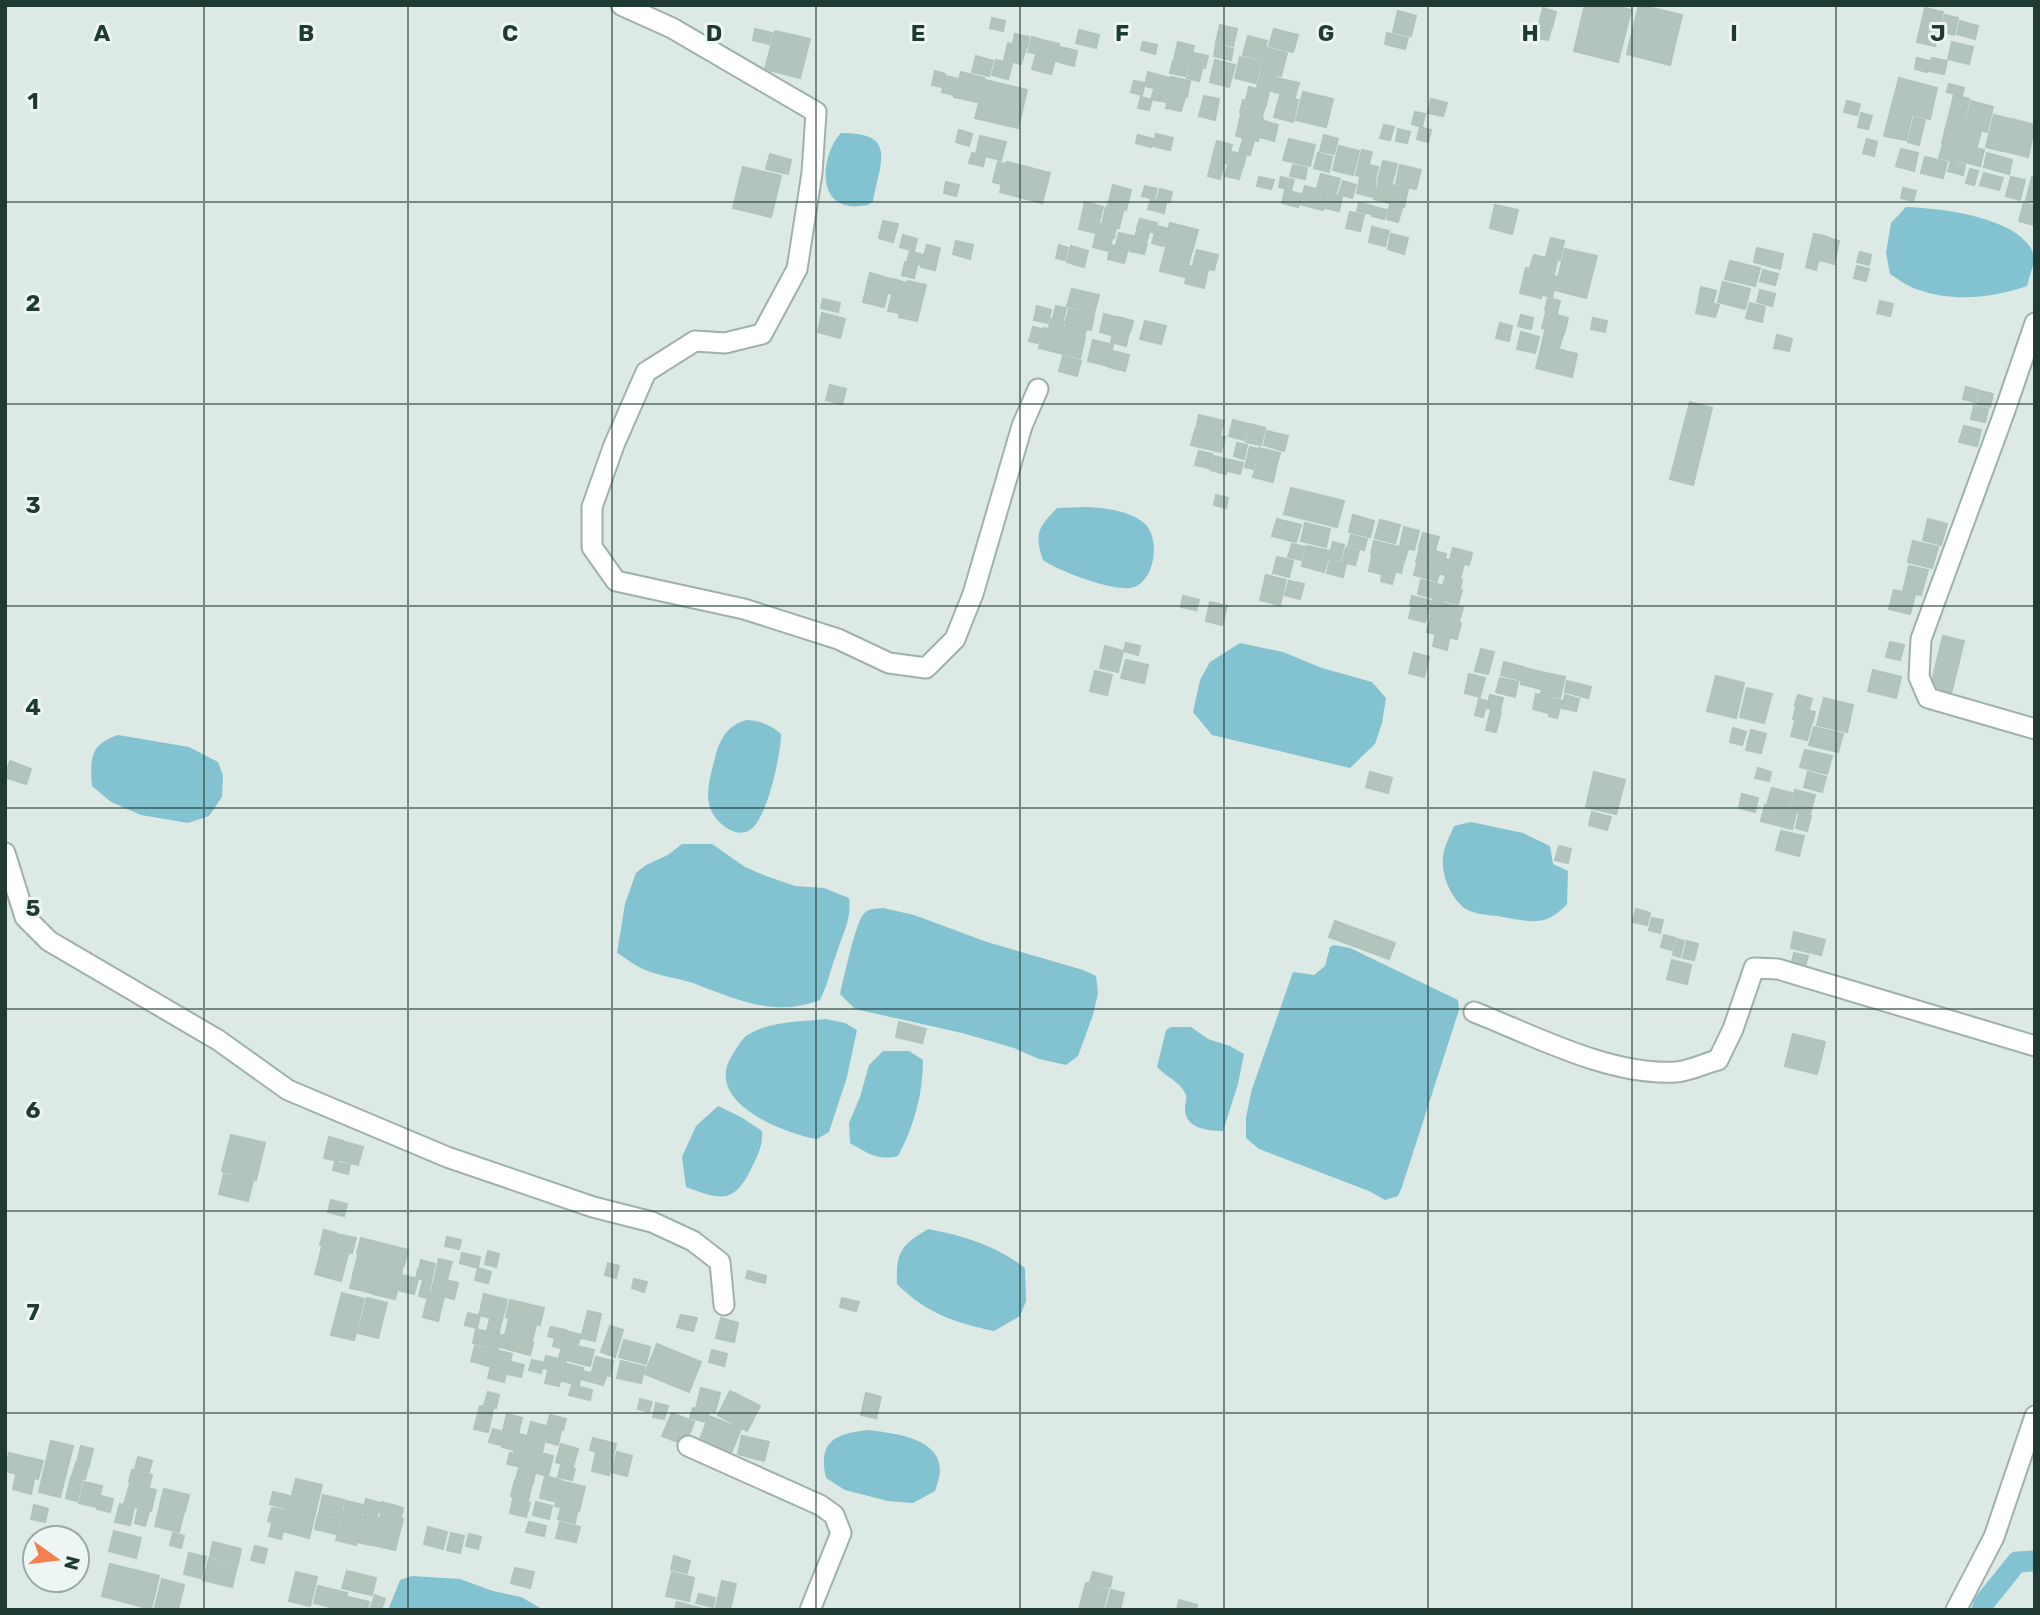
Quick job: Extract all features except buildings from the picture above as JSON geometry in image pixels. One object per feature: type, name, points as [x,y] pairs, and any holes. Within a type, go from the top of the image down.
[{"type":"street","points":[[621,5],[672,28],[816,112],[812,173],[797,269],[762,334],[725,344],[695,341],[646,372],[614,446],[592,507],[592,547],[616,581],[744,609],[838,639],[889,663],[926,667],[955,639],[960,628],[973,594],[1022,426],[1038,388]]},
{"type":"street","points":[[2035,323],[1921,639],[1919,657],[1919,677],[1928,698],[2035,729]]},
{"type":"street","points":[[5,853],[25,917],[50,941],[218,1040],[288,1090],[447,1157],[593,1207],[652,1222],[693,1241],[720,1262],[724,1305]]},
{"type":"street","points":[[1474,1012],[1579,1054],[1624,1068],[1678,1072],[1718,1060],[1733,1029],[1754,968],[1766,968],[1789,972],[2035,1046]]},
{"type":"street","points":[[1956,1610],[1994,1537],[2035,1416]]},
{"type":"street","points":[[688,1446],[820,1505],[834,1515],[841,1533],[810,1610]]},
{"type":"water","points":[[841,133],[871,138],[878,144],[881,152],[873,201],[868,205],[843,205],[828,189],[828,159]]},
{"type":"water","points":[[1906,207],[1971,215],[2017,234],[2032,250],[2035,258],[2027,286],[1987,296],[1959,297],[1932,294],[1897,279],[1890,274],[1886,253],[1891,223]]},
{"type":"water","points":[[1088,507],[1126,513],[1140,520],[1150,531],[1153,560],[1150,570],[1138,585],[1122,588],[1099,583],[1043,560],[1038,537],[1042,526],[1057,508]]},
{"type":"water","points":[[1240,643],[1283,652],[1322,668],[1372,682],[1386,698],[1375,744],[1350,768],[1212,735],[1193,712],[1200,680],[1210,662]]},
{"type":"water","points":[[747,720],[765,724],[781,734],[776,771],[762,814],[750,830],[740,833],[730,830],[714,815],[708,789],[722,739],[734,725]]},
{"type":"water","points":[[118,735],[189,747],[218,762],[223,776],[222,797],[209,816],[188,823],[141,815],[111,802],[92,786],[91,767],[94,753],[102,743]]},
{"type":"water","points":[[1471,822],[1523,833],[1550,846],[1553,864],[1568,871],[1567,904],[1552,916],[1538,921],[1479,914],[1461,905],[1448,886],[1443,857],[1454,826]]},
{"type":"water","points":[[682,844],[712,844],[745,867],[766,876],[795,886],[824,888],[849,898],[846,925],[820,1000],[787,1007],[755,1004],[645,970],[617,953],[625,904],[636,873]]},
{"type":"water","points":[[883,908],[914,915],[987,942],[1096,976],[1098,993],[1078,1056],[1066,1065],[1039,1059],[1014,1048],[962,1033],[855,1009],[840,994],[853,940],[865,913]]},
{"type":"water","points":[[1334,945],[1350,948],[1458,1000],[1459,1010],[1402,1187],[1398,1196],[1385,1200],[1369,1191],[1259,1149],[1246,1138],[1246,1117],[1252,1089],[1293,972],[1314,975],[1325,966],[1330,947]]},
{"type":"water","points":[[826,1019],[845,1023],[857,1030],[847,1077],[829,1132],[817,1139],[802,1136],[767,1122],[736,1100],[728,1086],[726,1071],[733,1054],[746,1036],[764,1027]]},
{"type":"water","points":[[1171,1027],[1191,1027],[1208,1039],[1244,1054],[1238,1084],[1223,1131],[1204,1129],[1193,1124],[1186,1115],[1183,1089],[1157,1067],[1166,1030]]},
{"type":"water","points":[[883,1051],[909,1051],[923,1060],[913,1121],[898,1156],[891,1157],[873,1155],[850,1143],[849,1123],[869,1065]]},
{"type":"water","points":[[718,1106],[762,1131],[760,1150],[745,1179],[739,1188],[725,1196],[709,1195],[686,1187],[682,1157],[696,1126]]},
{"type":"water","points":[[928,1229],[979,1242],[1025,1268],[1026,1301],[1020,1316],[994,1331],[980,1328],[930,1310],[897,1284],[897,1264],[902,1251],[911,1240]]},
{"type":"water","points":[[868,1430],[901,1435],[932,1450],[938,1459],[940,1470],[935,1491],[913,1503],[888,1501],[845,1490],[826,1478],[824,1455],[831,1442],[846,1434]]},
{"type":"water","points":[[412,1576],[460,1579],[493,1591],[521,1597],[544,1610],[388,1610],[400,1580]]},
{"type":"waterway","points":[[1982,1610],[1984,1603],[2017,1562],[2035,1561]]}]
